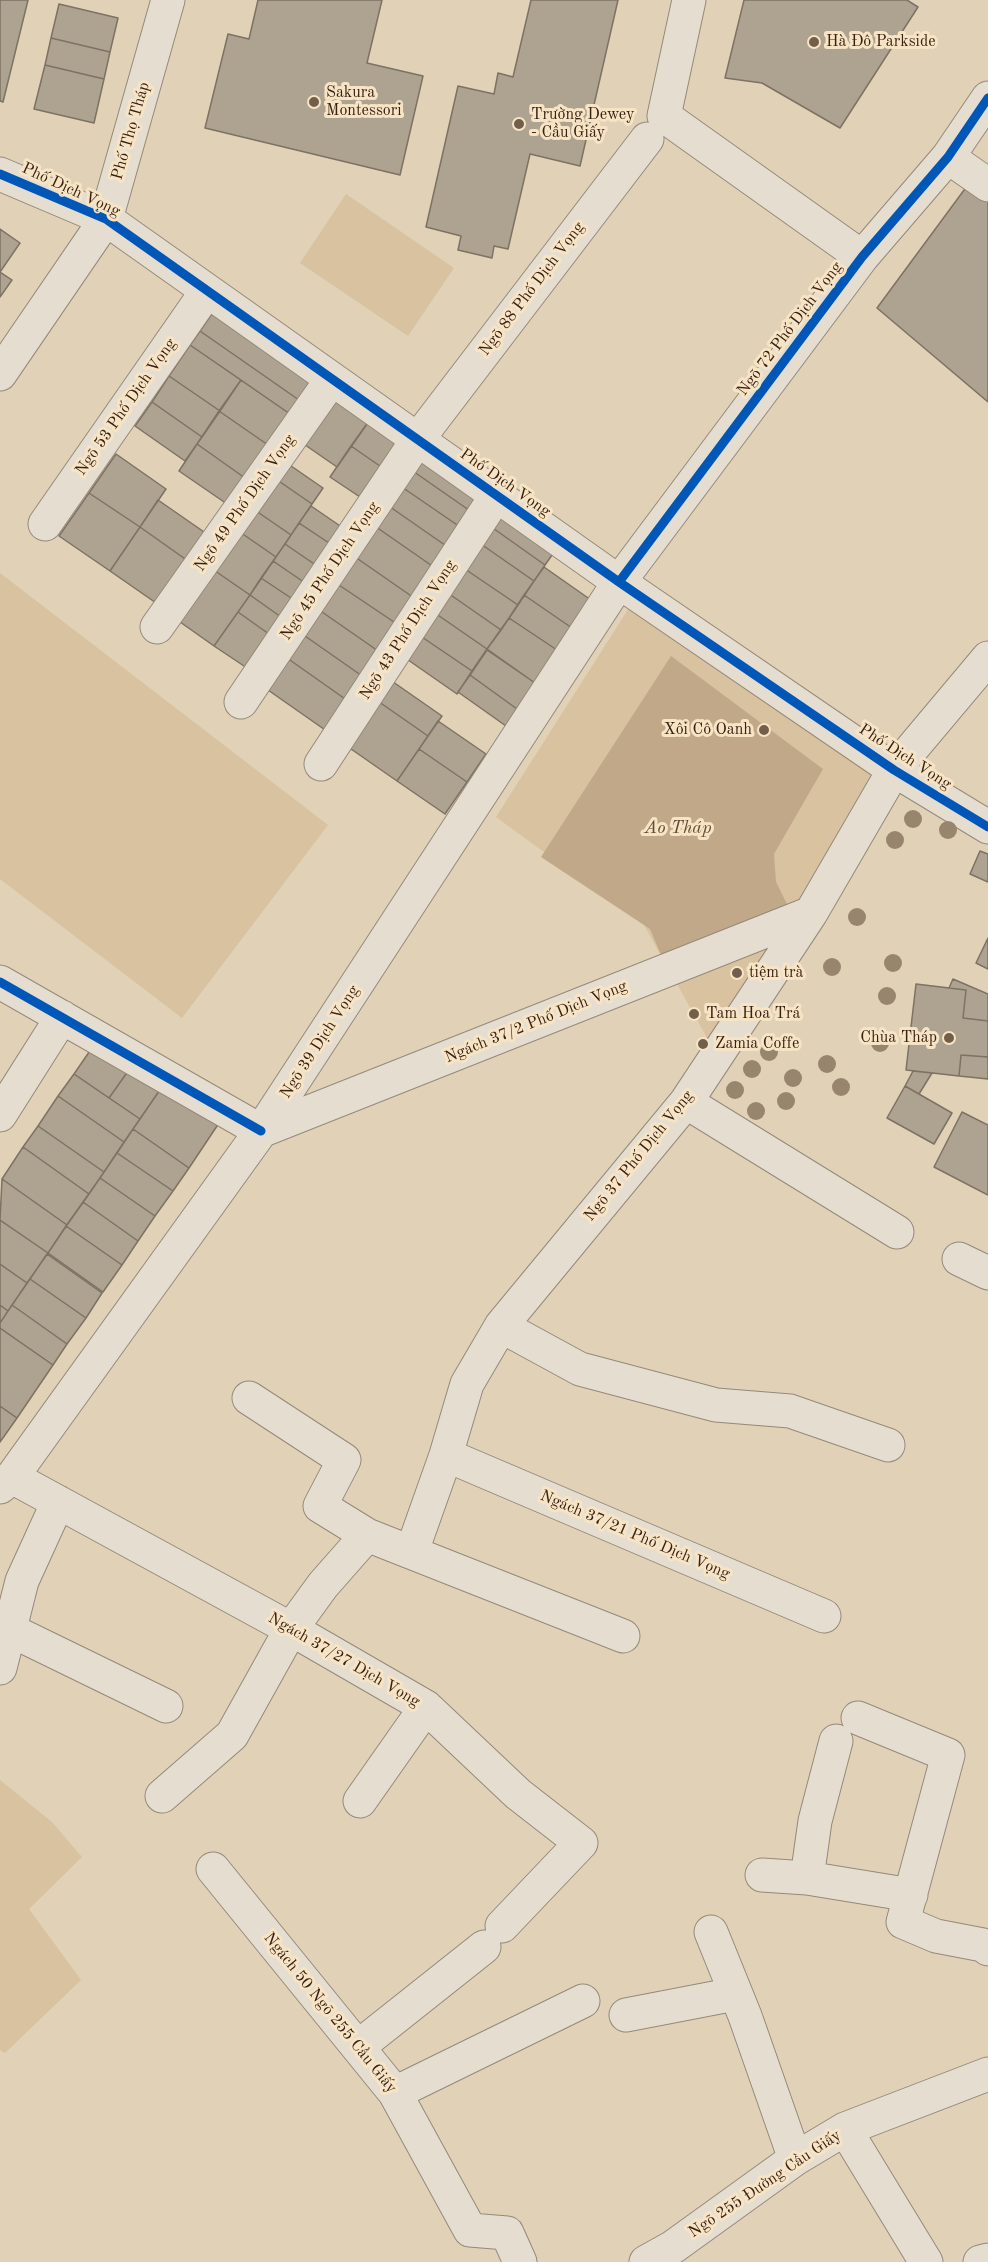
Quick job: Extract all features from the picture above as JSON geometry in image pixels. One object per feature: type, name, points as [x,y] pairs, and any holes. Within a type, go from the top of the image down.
[{"type":"street","name":"Phố Thọ Tháp","points":[[0,374],[106,219],[168,0]]},
{"type":"street","points":[[689,0],[664,116],[862,257]]},
{"type":"street","name":"Ngõ 72 Phố Dịch Vọng","points":[[619,582],[862,257],[948,158],[988,98]]},
{"type":"street","name":"Ngõ 88 Phố Dịch Vọng","points":[[418,439],[647,139]]},
{"type":"street","points":[[948,158],[988,185]]},
{"type":"street","name":"Phố Dịch Vọng","points":[[0,174],[106,219],[619,582],[894,770],[988,827]]},
{"type":"street","name":"Ngõ 53 Phố Dịch Vọng","points":[[45,524],[207,291]]},
{"type":"street","name":"Ngõ 49 Phố Dịch Vọng","points":[[157,627],[332,379]]},
{"type":"street","name":"Ngõ 45 Phố Dịch Vọng","points":[[241,702],[418,439]]},
{"type":"street","name":"Ngõ 43 Phố Dịch Vọng","points":[[321,764],[496,496]]},
{"type":"street","name":"Ngõ 39 Dịch Vọng","points":[[6,1482],[261,1131],[619,582]]},
{"type":"street","name":"Ngõ 37 Phố Dịch Vọng","points":[[412,1551],[446,1455],[467,1384],[501,1326],[686,1102],[811,913],[894,770],[988,658]]},
{"type":"street","name":"Ngách 37/2 Phố Dịch Vọng","points":[[261,1131],[811,913]]},
{"type":"street","points":[[0,982],[261,1131]]},
{"type":"street","points":[[0,1115],[62,1017]]},
{"type":"street","points":[[686,1102],[897,1232]]},
{"type":"street","points":[[959,1259],[988,1273]]},
{"type":"street","points":[[501,1326],[580,1370],[716,1405],[790,1411],[888,1445]]},
{"type":"street","points":[[249,1398],[344,1460],[320,1506],[367,1535],[623,1636]]},
{"type":"street","name":"Ngách 37/21 Phố Dịch Vọng","points":[[446,1455],[824,1616]]},
{"type":"street","name":"Ngách 37/27 Dịch Vọng","points":[[6,1482],[57,1502],[291,1629],[426,1707],[518,1794],[581,1843],[493,1936],[358,2047]]},
{"type":"street","points":[[0,1668],[22,1581],[57,1502]]},
{"type":"street","points":[[162,1796],[232,1736],[291,1629],[323,1585],[367,1535]]},
{"type":"street","points":[[10,1630],[166,1706]]},
{"type":"street","points":[[360,1801],[426,1707]]},
{"type":"street","points":[[807,1878],[815,1821],[847,1729],[948,1755],[903,1922],[936,1936],[983,1945],[988,1949]]},
{"type":"street","name":"Ngách 50 Ngõ 255 Cầu Giấy","points":[[213,1869],[395,2093],[470,2230],[507,2233],[520,2262]]},
{"type":"street","points":[[762,1875],[807,1878],[911,1894]]},
{"type":"street","points":[[711,1932],[745,2016],[795,2159]]},
{"type":"street","points":[[626,2015],[735,1994]]},
{"type":"street","points":[[395,2093],[583,2001]]},
{"type":"street","name":"Ngõ 255 Đường Cầu Giấy","points":[[646,2262],[673,2247],[795,2159],[845,2129],[988,2074]]},
{"type":"street","points":[[845,2129],[926,2262]]},
{"type":"street","points":[[980,2262],[988,2260]]},
{"type":"shaded area","points":[[346,194],[454,268],[408,336],[300,263]]},
{"type":"shaded area","points":[[0,573],[328,825],[182,1018],[0,879]]},
{"type":"shaded area","points":[[629,608],[877,775],[710,1066],[706,1036],[644,925],[496,817]]},
{"type":"shaded area","points":[[0,1780],[52,1822],[82,1857],[29,1909],[81,1980],[5,2053],[0,2050]]},
{"type":"water","name":"Ao Tháp","points":[[671,656],[823,769],[774,854],[776,882],[791,912],[666,967],[650,929],[541,857]]},
{"type":"building","points":[[0,0],[28,0],[3,102],[0,101]]},
{"type":"building","name":"Sakura Montessori","points":[[258,0],[382,0],[367,63],[423,76],[400,175],[205,128],[228,34],[249,39]]},
{"type":"building","name":"Trường Dewey - Cầu Giấy","points":[[531,0],[618,0],[580,166],[530,154],[508,249],[494,246],[492,258],[458,250],[461,236],[426,227],[458,86],[494,94],[498,73],[513,77]]},
{"type":"building","name":"Hà Đô Parkside","points":[[744,0],[907,0],[918,7],[840,128],[762,83],[725,78]]},
{"type":"building","points":[[59,4],[118,18],[110,52],[51,38]]},
{"type":"building","points":[[51,38],[110,52],[104,79],[45,65]]},
{"type":"building","points":[[45,65],[104,79],[94,123],[34,109]]},
{"type":"building","points":[[970,182],[988,194],[988,402],[877,308]]},
{"type":"building","points":[[0,229],[20,243],[0,272]]},
{"type":"building","points":[[0,272],[12,280],[0,297]]},
{"type":"building","points":[[218,305],[317,374],[299,400],[200,331]]},
{"type":"building","points":[[200,331],[299,400],[290,414],[190,345]]},
{"type":"building","points":[[190,345],[241,380],[220,411],[169,376]]},
{"type":"building","points":[[169,376],[220,411],[202,437],[152,402]]},
{"type":"building","points":[[241,380],[290,414],[268,445],[219,411]]},
{"type":"building","points":[[331,385],[374,414],[337,467],[295,438]]},
{"type":"building","points":[[152,402],[202,437],[185,461],[135,426]]},
{"type":"building","points":[[219,411],[268,445],[245,478],[197,444]]},
{"type":"building","points":[[374,414],[412,440],[390,473],[351,446]]},
{"type":"building","points":[[197,444],[245,478],[227,504],[179,471]]},
{"type":"building","points":[[351,446],[390,473],[369,503],[330,477]]},
{"type":"building","points":[[419,449],[489,497],[476,515],[407,467]]},
{"type":"building","points":[[116,454],[166,489],[140,527],[89,493]]},
{"type":"building","points":[[281,459],[323,488],[312,504],[270,475]]},
{"type":"building","points":[[407,467],[476,515],[466,531],[396,483]]},
{"type":"building","points":[[270,475],[312,504],[291,535],[249,506]]},
{"type":"building","points":[[396,483],[466,531],[452,550],[383,502]]},
{"type":"building","points":[[89,493],[140,527],[110,571],[59,536]]},
{"type":"building","points":[[158,500],[207,534],[188,561],[140,527]]},
{"type":"building","points":[[383,502],[452,550],[438,570],[369,522]]},
{"type":"building","points":[[249,506],[291,535],[276,557],[234,528]]},
{"type":"building","points":[[311,506],[349,532],[338,549],[299,523]]},
{"type":"building","points":[[503,506],[559,545],[545,565],[490,526]]},
{"type":"building","points":[[369,522],[438,570],[417,600],[348,552]]},
{"type":"building","points":[[299,523],[338,549],[323,570],[285,544]]},
{"type":"building","points":[[490,526],[545,565],[534,581],[478,542]]},
{"type":"building","points":[[140,527],[188,561],[159,605],[110,571]]},
{"type":"building","points":[[234,528],[276,557],[250,595],[208,566]]},
{"type":"building","points":[[478,542],[534,581],[518,605],[462,567]]},
{"type":"building","points":[[285,544],[323,570],[311,587],[273,561]]},
{"type":"building","points":[[348,552],[417,600],[400,626],[330,579]]},
{"type":"building","points":[[273,561],[311,587],[300,604],[261,578]]},
{"type":"building","points":[[208,566],[250,595],[214,646],[173,617]]},
{"type":"building","points":[[462,567],[518,605],[501,630],[445,591]]},
{"type":"building","points":[[544,567],[591,600],[572,628],[524,595]]},
{"type":"building","points":[[261,578],[300,604],[288,622],[250,595]]},
{"type":"building","points":[[330,579],[400,626],[381,653],[312,605]]},
{"type":"building","points":[[445,591],[501,630],[487,649],[432,611]]},
{"type":"building","points":[[250,595],[288,622],[276,639],[238,612]]},
{"type":"building","points":[[524,595],[572,628],[557,650],[509,618]]},
{"type":"building","points":[[312,605],[381,653],[365,678],[295,629]]},
{"type":"building","points":[[432,611],[487,649],[472,671],[416,633]]},
{"type":"building","points":[[238,612],[276,639],[253,672],[214,646]]},
{"type":"building","points":[[509,618],[557,650],[535,683],[487,649]]},
{"type":"building","points":[[295,629],[365,678],[348,701],[280,653]]},
{"type":"building","points":[[416,633],[472,671],[457,694],[401,655]]},
{"type":"building","points":[[487,650],[535,683],[517,709],[470,675]]},
{"type":"building","points":[[280,653],[348,701],[328,732],[258,683]]},
{"type":"building","points":[[470,675],[517,709],[506,726],[458,692]]},
{"type":"building","points":[[386,677],[442,716],[428,736],[372,697]]},
{"type":"building","points":[[372,697],[428,736],[397,781],[341,742]]},
{"type":"building","points":[[438,721],[486,754],[467,782],[419,749]]},
{"type":"building","points":[[419,749],[467,782],[445,814],[397,781]]},
{"type":"building","points":[[980,851],[988,854],[988,882],[970,874]]},
{"type":"building","points":[[988,938],[988,969],[976,963]]},
{"type":"building","points":[[953,979],[988,994],[988,1021],[963,1018],[966,990],[949,988]]},
{"type":"building","name":"Chùa Tháp","points":[[916,984],[966,990],[963,1018],[988,1021],[988,1057],[961,1055],[959,1076],[906,1070]]},
{"type":"building","points":[[96,1042],[131,1067],[109,1098],[74,1074]]},
{"type":"building","points":[[961,1055],[988,1057],[988,1079],[959,1076]]},
{"type":"building","points":[[136,1060],[166,1081],[140,1119],[109,1098]]},
{"type":"building","points":[[913,1071],[932,1073],[919,1094],[905,1086]]},
{"type":"building","points":[[74,1074],[140,1119],[124,1142],[58,1096]]},
{"type":"building","points":[[166,1081],[221,1120],[189,1168],[133,1129]]},
{"type":"building","points":[[905,1086],[952,1113],[934,1144],[887,1118]]},
{"type":"building","points":[[58,1096],[124,1142],[104,1172],[38,1126]]},
{"type":"building","points":[[962,1112],[988,1125],[988,1195],[934,1167]]},
{"type":"building","points":[[38,1126],[104,1172],[89,1194],[23,1147]]},
{"type":"building","points":[[133,1129],[189,1168],[173,1191],[117,1153]]},
{"type":"building","points":[[23,1147],[89,1194],[67,1225],[2,1179]]},
{"type":"building","points":[[117,1153],[173,1191],[155,1216],[100,1178]]},
{"type":"building","points":[[100,1178],[155,1216],[138,1241],[83,1202]]},
{"type":"building","points":[[2,1179],[67,1225],[48,1253],[0,1220]]},
{"type":"building","points":[[83,1202],[138,1241],[122,1265],[66,1226]]},
{"type":"building","points":[[0,1220],[48,1253],[27,1283],[0,1264]]},
{"type":"building","points":[[66,1226],[122,1265],[103,1292],[48,1253]]},
{"type":"building","points":[[47,1254],[102,1293],[86,1318],[30,1279]]},
{"type":"building","points":[[0,1264],[27,1283],[8,1311],[0,1305]]},
{"type":"building","points":[[30,1279],[86,1318],[67,1344],[12,1305]]},
{"type":"building","points":[[0,1305],[8,1311],[0,1323]]},
{"type":"building","points":[[12,1305],[67,1344],[53,1365],[0,1328],[0,1323]]},
{"type":"building","points":[[0,1328],[53,1365],[17,1418],[0,1406]]},
{"type":"building","points":[[0,1406],[17,1418],[0,1442]]},
{"type":"cycle path","points":[[619,582],[862,257],[948,157],[988,98]]},
{"type":"cycle path","points":[[0,174],[106,219],[619,582],[894,770],[988,827]]},
{"type":"cycle path","points":[[0,982],[261,1131]]},
{"type":"place","name":"Hà Đô Parkside","points":[[814,42]]},
{"type":"place","name":"Sakura Montessori","points":[[314,102]]},
{"type":"place","name":"Trường Dewey - Cầu Giấy","points":[[519,124]]},
{"type":"place","name":"Xôi Cô Oanh","points":[[764,730]]},
{"type":"place","name":"tiệm trà","points":[[737,973]]},
{"type":"place","name":"Tam Hoa Trá","points":[[694,1014]]},
{"type":"place","name":"Chùa Tháp","points":[[949,1038]]},
{"type":"place","name":"Zamia Coffe","points":[[703,1044]]}]
